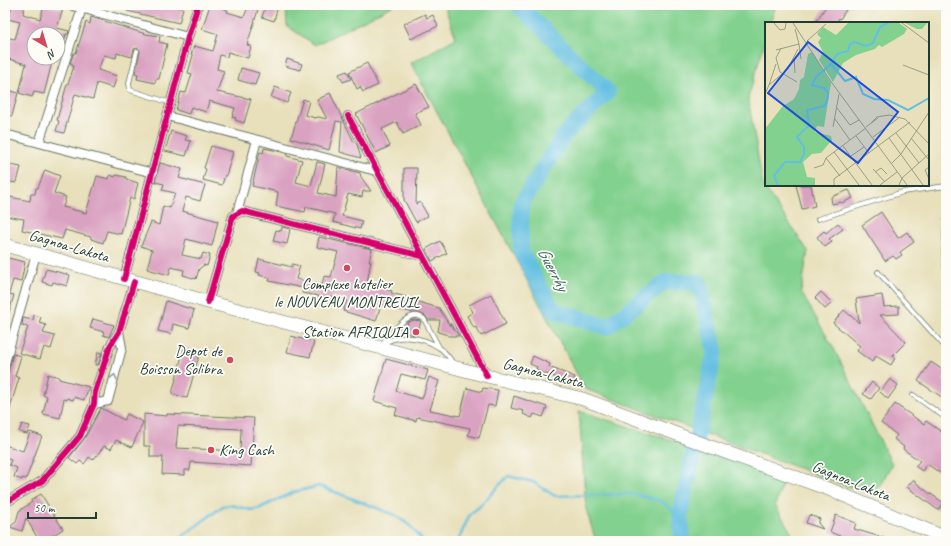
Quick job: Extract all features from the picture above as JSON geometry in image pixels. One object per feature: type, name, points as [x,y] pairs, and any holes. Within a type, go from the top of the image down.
[{"type":"main road","name":"Gagnoa-Lakota","points":[[5,245],[378,348],[583,399],[680,436],[831,490],[946,538]]},
{"type":"street","points":[[69,5],[188,37]]},
{"type":"street","points":[[94,404],[108,401],[122,348],[119,332],[129,280],[167,116],[198,5]]},
{"type":"street","points":[[39,143],[82,8]]},
{"type":"street","points":[[167,116],[376,171]]},
{"type":"street","points":[[348,116],[376,171],[487,376]]},
{"type":"street","points":[[5,134],[153,172]]},
{"type":"street","points":[[237,213],[257,140]]},
{"type":"street","points":[[208,302],[233,216],[242,211],[422,256]]},
{"type":"street","points":[[5,363],[36,254]]},
{"type":"street","points":[[5,503],[42,481],[80,436],[94,404],[95,392],[110,346],[119,332]]},
{"type":"lane","points":[[137,51],[128,83],[130,90],[171,103]]},
{"type":"lane","points":[[818,219],[903,192],[946,186]]},
{"type":"lane","points":[[946,220],[944,253],[946,274]]},
{"type":"lane","points":[[878,272],[946,348]]},
{"type":"lane","points":[[378,348],[406,319],[414,315],[420,316],[424,319],[439,347],[449,357],[456,368]]},
{"type":"lane","points":[[378,348],[387,341],[406,337],[428,342],[439,347]]},
{"type":"lane","points":[[913,395],[946,418]]},
{"type":"green space","points":[[286,5],[394,5],[315,45],[287,26]]},
{"type":"green space","points":[[444,5],[776,5],[770,22],[765,22],[765,41],[748,98],[763,185],[808,251],[801,292],[834,349],[892,464],[874,496],[585,389],[411,63],[456,38]]},
{"type":"green space","points":[[579,411],[785,476],[775,505],[796,541],[596,541],[586,509]]},
{"type":"building","points":[[12,5],[25,5],[23,14],[40,19],[44,5],[63,9],[58,26],[26,26],[26,64],[5,58],[5,37],[15,39],[20,22],[8,19]]},
{"type":"building","points":[[128,5],[172,5],[183,8],[179,23],[127,11]]},
{"type":"building","points":[[210,5],[221,7],[228,10],[227,12],[244,17],[248,7],[258,10],[247,45],[251,46],[248,58],[228,52],[227,57],[220,55],[217,69],[224,71],[217,92],[251,99],[244,123],[235,120],[236,118],[232,117],[235,108],[209,101],[206,112],[191,107],[189,114],[176,110],[181,92],[186,93],[192,74],[188,73],[194,46],[213,51],[218,34],[202,29]]},
{"type":"building","points":[[266,5],[278,5],[274,21],[262,17]]},
{"type":"building","points":[[827,5],[849,5],[837,22],[816,22]]},
{"type":"building","points":[[425,14],[427,18],[433,15],[438,26],[411,39],[404,24]]},
{"type":"building","points":[[91,17],[146,34],[160,36],[159,42],[167,44],[159,79],[156,79],[155,83],[137,79],[138,74],[135,73],[140,51],[138,48],[134,49],[132,57],[117,53],[116,58],[104,55],[98,70],[117,76],[113,88],[97,83],[93,99],[75,94],[64,133],[56,131],[59,121],[57,120],[67,84],[74,66],[70,63],[74,53],[76,53],[86,22],[90,24]]},
{"type":"building","points":[[287,59],[302,64],[300,70],[285,66]]},
{"type":"building","points":[[367,63],[378,85],[363,92],[360,87],[357,89],[349,72]]},
{"type":"building","points":[[26,64],[26,66],[51,66],[44,94],[34,92],[32,97],[19,93]]},
{"type":"building","points":[[241,68],[259,73],[255,85],[238,80]]},
{"type":"building","points":[[347,71],[351,79],[343,82],[339,74]]},
{"type":"building","points":[[416,84],[429,107],[415,113],[421,125],[403,134],[397,122],[382,129],[390,146],[376,153],[356,114]]},
{"type":"building","points":[[275,87],[291,93],[287,103],[271,97]]},
{"type":"building","points":[[5,89],[18,93],[12,116],[5,114]]},
{"type":"building","points":[[330,93],[354,142],[357,145],[361,158],[340,152],[342,122],[336,121],[329,150],[291,138],[303,99],[309,101],[305,115],[327,119],[317,100]]},
{"type":"building","points":[[171,131],[187,136],[185,140],[191,141],[186,156],[165,151]]},
{"type":"building","points":[[211,146],[233,152],[222,185],[203,180],[206,169],[204,168]]},
{"type":"building","points":[[264,148],[287,153],[287,156],[302,160],[296,182],[311,186],[317,162],[325,164],[318,193],[336,197],[338,167],[360,173],[361,177],[371,191],[363,191],[362,197],[348,194],[342,216],[362,221],[360,229],[333,222],[335,214],[306,207],[305,212],[276,206],[278,192],[252,186],[260,152],[263,153]]},
{"type":"building","points":[[160,163],[182,169],[179,178],[205,185],[200,201],[186,197],[182,211],[218,221],[212,246],[186,239],[182,255],[201,259],[203,253],[210,255],[207,266],[204,265],[199,269],[196,279],[183,275],[184,270],[171,267],[169,275],[147,269],[152,250],[141,246],[151,222],[159,225],[163,206],[170,208],[175,193],[162,190],[164,184],[155,182]]},
{"type":"building","points":[[5,164],[21,167],[16,183],[5,181]]},
{"type":"building","points":[[404,168],[417,168],[416,204],[420,202],[428,216],[416,222],[404,200]]},
{"type":"building","points":[[45,170],[60,176],[54,193],[66,197],[63,207],[86,213],[97,176],[109,179],[110,175],[115,177],[116,175],[126,177],[126,179],[138,183],[134,199],[130,198],[121,234],[107,231],[103,243],[91,239],[91,237],[65,230],[62,239],[22,230],[24,219],[5,216],[5,196],[30,201],[31,194],[35,194],[36,188],[38,188]]},
{"type":"building","points":[[796,186],[811,186],[815,206],[802,209]]},
{"type":"building","points":[[849,190],[853,198],[842,203],[832,204],[831,197]]},
{"type":"building","points":[[881,212],[898,238],[907,232],[914,242],[900,252],[902,255],[896,259],[893,256],[885,261],[862,225]]},
{"type":"building","points":[[838,223],[843,229],[829,239],[832,242],[825,247],[817,237],[824,231],[826,233]]},
{"type":"building","points":[[282,227],[290,229],[287,244],[273,241],[276,230],[281,231]]},
{"type":"building","points":[[319,237],[372,249],[369,261],[371,261],[367,283],[392,291],[391,293],[406,297],[405,298],[439,308],[450,326],[450,323],[459,336],[448,336],[438,332],[440,320],[428,320],[426,316],[419,313],[411,313],[381,304],[376,321],[343,311],[347,300],[331,296],[328,306],[317,303],[319,296],[302,293],[303,288],[269,281],[270,278],[259,275],[260,273],[256,272],[259,259],[292,267],[292,264],[300,266],[296,279],[322,285],[324,276],[331,277],[338,252],[317,247]]},
{"type":"building","points":[[440,241],[447,253],[432,261],[426,249]]},
{"type":"building","points":[[8,258],[25,262],[21,282],[13,280],[9,294],[14,295],[7,320],[5,320],[5,273]]},
{"type":"building","points":[[46,269],[70,275],[67,286],[53,282],[52,285],[42,282]]},
{"type":"building","points":[[821,292],[832,303],[825,309],[815,298]]},
{"type":"building","points":[[491,294],[506,324],[481,336],[467,316],[473,312],[469,305]]},
{"type":"building","points":[[882,295],[884,307],[899,306],[899,314],[880,315],[906,342],[892,356],[895,358],[891,365],[876,356],[872,362],[857,351],[860,346],[833,323],[844,310],[859,323],[856,299]]},
{"type":"building","points":[[166,301],[194,310],[189,328],[173,324],[171,334],[158,331]]},
{"type":"building","points":[[34,315],[41,317],[39,323],[46,325],[43,333],[55,336],[51,349],[44,347],[40,359],[19,353],[28,327],[22,325],[23,318],[33,320]]},
{"type":"building","points":[[93,319],[114,325],[109,337],[103,335],[104,332],[90,328]]},
{"type":"building","points":[[414,320],[421,321],[417,335],[405,333],[408,322]]},
{"type":"building","points":[[291,336],[314,342],[310,357],[287,352]]},
{"type":"building","points":[[184,348],[200,352],[187,398],[172,394]]},
{"type":"building","points":[[98,352],[102,353],[98,365],[95,365]]},
{"type":"building","points":[[13,354],[21,356],[15,376],[19,378],[7,418],[5,418],[5,385]]},
{"type":"building","points":[[533,356],[550,364],[549,367],[575,377],[573,384],[536,370],[537,367],[530,364]]},
{"type":"building","points":[[386,359],[428,370],[425,380],[401,374],[396,391],[422,399],[429,377],[439,381],[430,410],[460,416],[467,388],[482,392],[483,388],[498,390],[495,406],[488,405],[479,438],[468,435],[470,428],[417,417],[416,421],[395,415],[397,408],[374,401]]},
{"type":"building","points":[[931,362],[946,372],[943,380],[946,383],[946,400],[918,381]]},
{"type":"building","points":[[48,374],[59,377],[59,379],[89,387],[84,400],[74,397],[73,400],[67,398],[67,400],[64,399],[60,418],[43,414],[47,396],[43,395]]},
{"type":"building","points":[[890,379],[898,385],[888,399],[880,392]]},
{"type":"building","points":[[872,382],[879,388],[871,399],[863,394]]},
{"type":"building","points":[[514,396],[547,407],[543,417],[534,414],[532,418],[523,414],[524,411],[511,408]]},
{"type":"building","points":[[895,404],[924,424],[926,421],[946,435],[946,477],[927,464],[922,471],[915,466],[920,461],[903,449],[904,447],[894,439],[897,435],[881,423]]},
{"type":"building","points":[[101,408],[124,420],[127,414],[143,422],[132,447],[116,440],[111,449],[104,446],[93,460],[89,457],[84,464],[80,461],[77,464],[69,458],[84,439]]},
{"type":"building","points":[[144,414],[254,418],[251,466],[191,462],[190,470],[185,470],[185,475],[162,474],[163,457],[150,457],[150,446],[144,446]],"holes":[[[178,426],[241,429],[240,451],[176,448]]]},
{"type":"building","points":[[22,424],[30,426],[27,434],[19,432]]},
{"type":"building","points":[[30,432],[42,436],[26,479],[22,478],[22,480],[14,477],[17,468],[9,465],[11,460],[5,458],[5,445],[23,451]]},
{"type":"building","points":[[913,480],[944,503],[938,510],[907,487]]},
{"type":"building","points":[[41,494],[63,529],[52,536],[55,541],[42,541],[40,538],[38,539],[26,518],[22,531],[10,527],[16,522],[19,511],[32,502],[31,500]]},
{"type":"building","points":[[809,515],[820,519],[818,523],[823,529],[806,523]]},
{"type":"building","points":[[836,515],[856,523],[854,529],[887,539],[887,541],[852,541],[830,532]]},
{"type":"waterway","name":"Guerrhy","points":[[518,5],[608,92],[564,135],[521,204],[521,252],[553,310],[607,327],[665,282],[699,282],[715,351],[680,516],[683,541]]},
{"type":"waterway","points":[[458,541],[470,514],[479,507],[508,476],[533,482],[555,496],[633,494],[661,501],[680,516]]},
{"type":"waterway","points":[[176,541],[223,506],[231,505],[251,510],[260,508],[294,492],[319,486],[395,515],[409,525],[423,541]]},
{"type":"cycle path","points":[[124,279],[188,37],[198,5]]},
{"type":"cycle path","points":[[348,116],[487,376]]},
{"type":"cycle path","points":[[208,302],[233,216],[242,211],[422,256]]},
{"type":"cycle path","points":[[5,503],[42,481],[80,436],[94,404],[95,392],[110,346],[119,332],[134,282]]},
{"type":"place","name":"Complexe hotelier le NOUVEAU MONTREUIL","points":[[347,268]]},
{"type":"place","name":"Station AFRIQUIA","points":[[416,332]]},
{"type":"place","name":"Depot de Boisson Solibra","points":[[230,360]]},
{"type":"place","name":"King Cash","points":[[211,450]]}]
